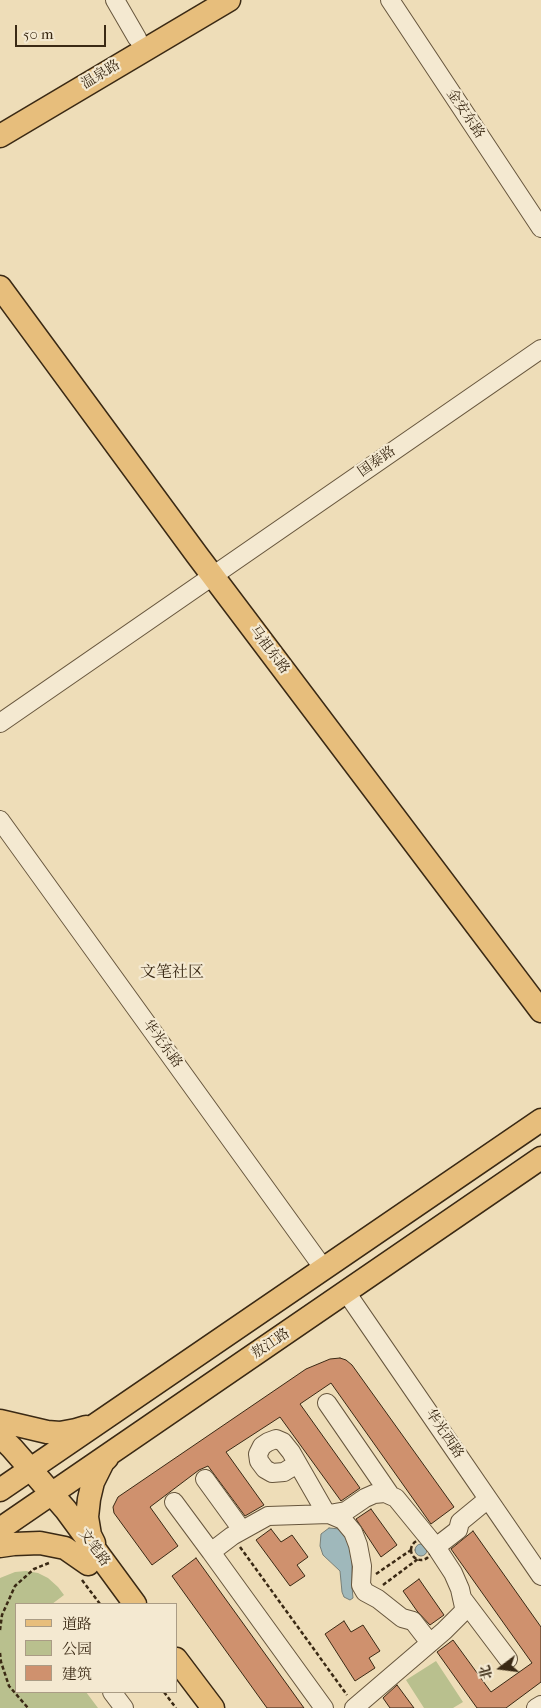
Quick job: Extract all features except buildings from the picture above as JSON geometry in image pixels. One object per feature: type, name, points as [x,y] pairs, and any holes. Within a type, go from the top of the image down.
[{"type":"main road","name":"温泉路","points":[[0,120],[202,0]]},
{"type":"main road","name":"温泉路","points":[[0,136],[229,0]]},
{"type":"main road","name":"马祖东路","points":[[0,287],[213,576],[541,1011]]},
{"type":"main road","points":[[0,1490],[541,1120]]},
{"type":"main road","name":"敖江路","points":[[0,1529],[541,1158]]},
{"type":"main road","points":[[0,1421],[60,1433],[101,1422]]},
{"type":"main road","points":[[0,1436],[25,1473]]},
{"type":"main road","points":[[94,1560],[88,1516],[89,1499],[93,1482],[103,1462],[116,1449]]},
{"type":"main road","points":[[0,1456],[25,1473]]},
{"type":"main road","name":"文笔路","points":[[25,1473],[46,1497],[55,1518],[135,1603]]},
{"type":"main road","points":[[0,1546],[40,1543],[65,1548],[94,1560]]},
{"type":"main road","name":"文笔路","points":[[94,1560],[117,1603]]},
{"type":"main road","points":[[178,1662],[213,1708]]},
{"type":"main road","points":[[178,1686],[195,1708]]},
{"type":"street","points":[[114,0],[137,38]]},
{"type":"street","name":"金安东路","points":[[390,0],[541,228]]},
{"type":"street","name":"国泰路","points":[[0,724],[541,348]]},
{"type":"street","name":"华光东路","points":[[0,820],[324,1269]]},
{"type":"street","name":"华光西路","points":[[346,1292],[541,1576]]},
{"type":"street","points":[[327,1404],[391,1496]]},
{"type":"street","points":[[298,1464],[327,1514],[343,1520],[352,1532],[358,1545],[365,1590],[402,1618],[413,1621],[430,1643]]},
{"type":"street","points":[[205,1479],[226,1541],[250,1589]]},
{"type":"street","points":[[226,1541],[268,1516],[327,1514],[346,1511],[374,1494],[385,1493],[396,1498],[433,1542],[453,1573],[462,1598],[463,1612],[360,1706]]},
{"type":"street","points":[[433,1542],[458,1530],[460,1522],[488,1499]]},
{"type":"street","points":[[174,1502],[226,1541],[324,1708]]},
{"type":"street","points":[[462,1598],[508,1659]]},
{"type":"street","points":[[306,1666],[336,1708]]},
{"type":"street","points":[[113,1693],[124,1708]]},
{"type":"street","points":[[536,1708],[541,1704]]},
{"type":"path","points":[[226,1541],[360,1706]]},
{"type":"path","points":[[365,1590],[411,1550]]},
{"type":"path","points":[[365,1590],[418,1559]]},
{"type":"path","points":[[0,1630],[2,1615],[15,1586],[34,1569],[49,1563]]},
{"type":"path","points":[[0,1653],[9,1686],[15,1693]]},
{"type":"path","points":[[15,1693],[28,1708]]},
{"type":"path","points":[[165,1693],[176,1708]]},
{"type":"green space","points":[[15,1572],[38,1573],[48,1578],[64,1595],[53,1603],[15,1603],[15,1693],[87,1693],[98,1708],[0,1708],[0,1578]]},
{"type":"green space","points":[[436,1661],[463,1702],[453,1708],[424,1708],[406,1680]]},
{"type":"water","points":[[329,1528],[340,1529],[346,1536],[352,1555],[353,1598],[350,1600],[344,1597],[342,1592],[340,1571],[323,1555],[320,1546],[321,1534]]},
{"type":"water","points":[[419,1544],[423,1544],[427,1550],[423,1556],[419,1556],[415,1552],[415,1548]]},
{"type":"district","name":"文笔社区","points":[[172,973]]}]
